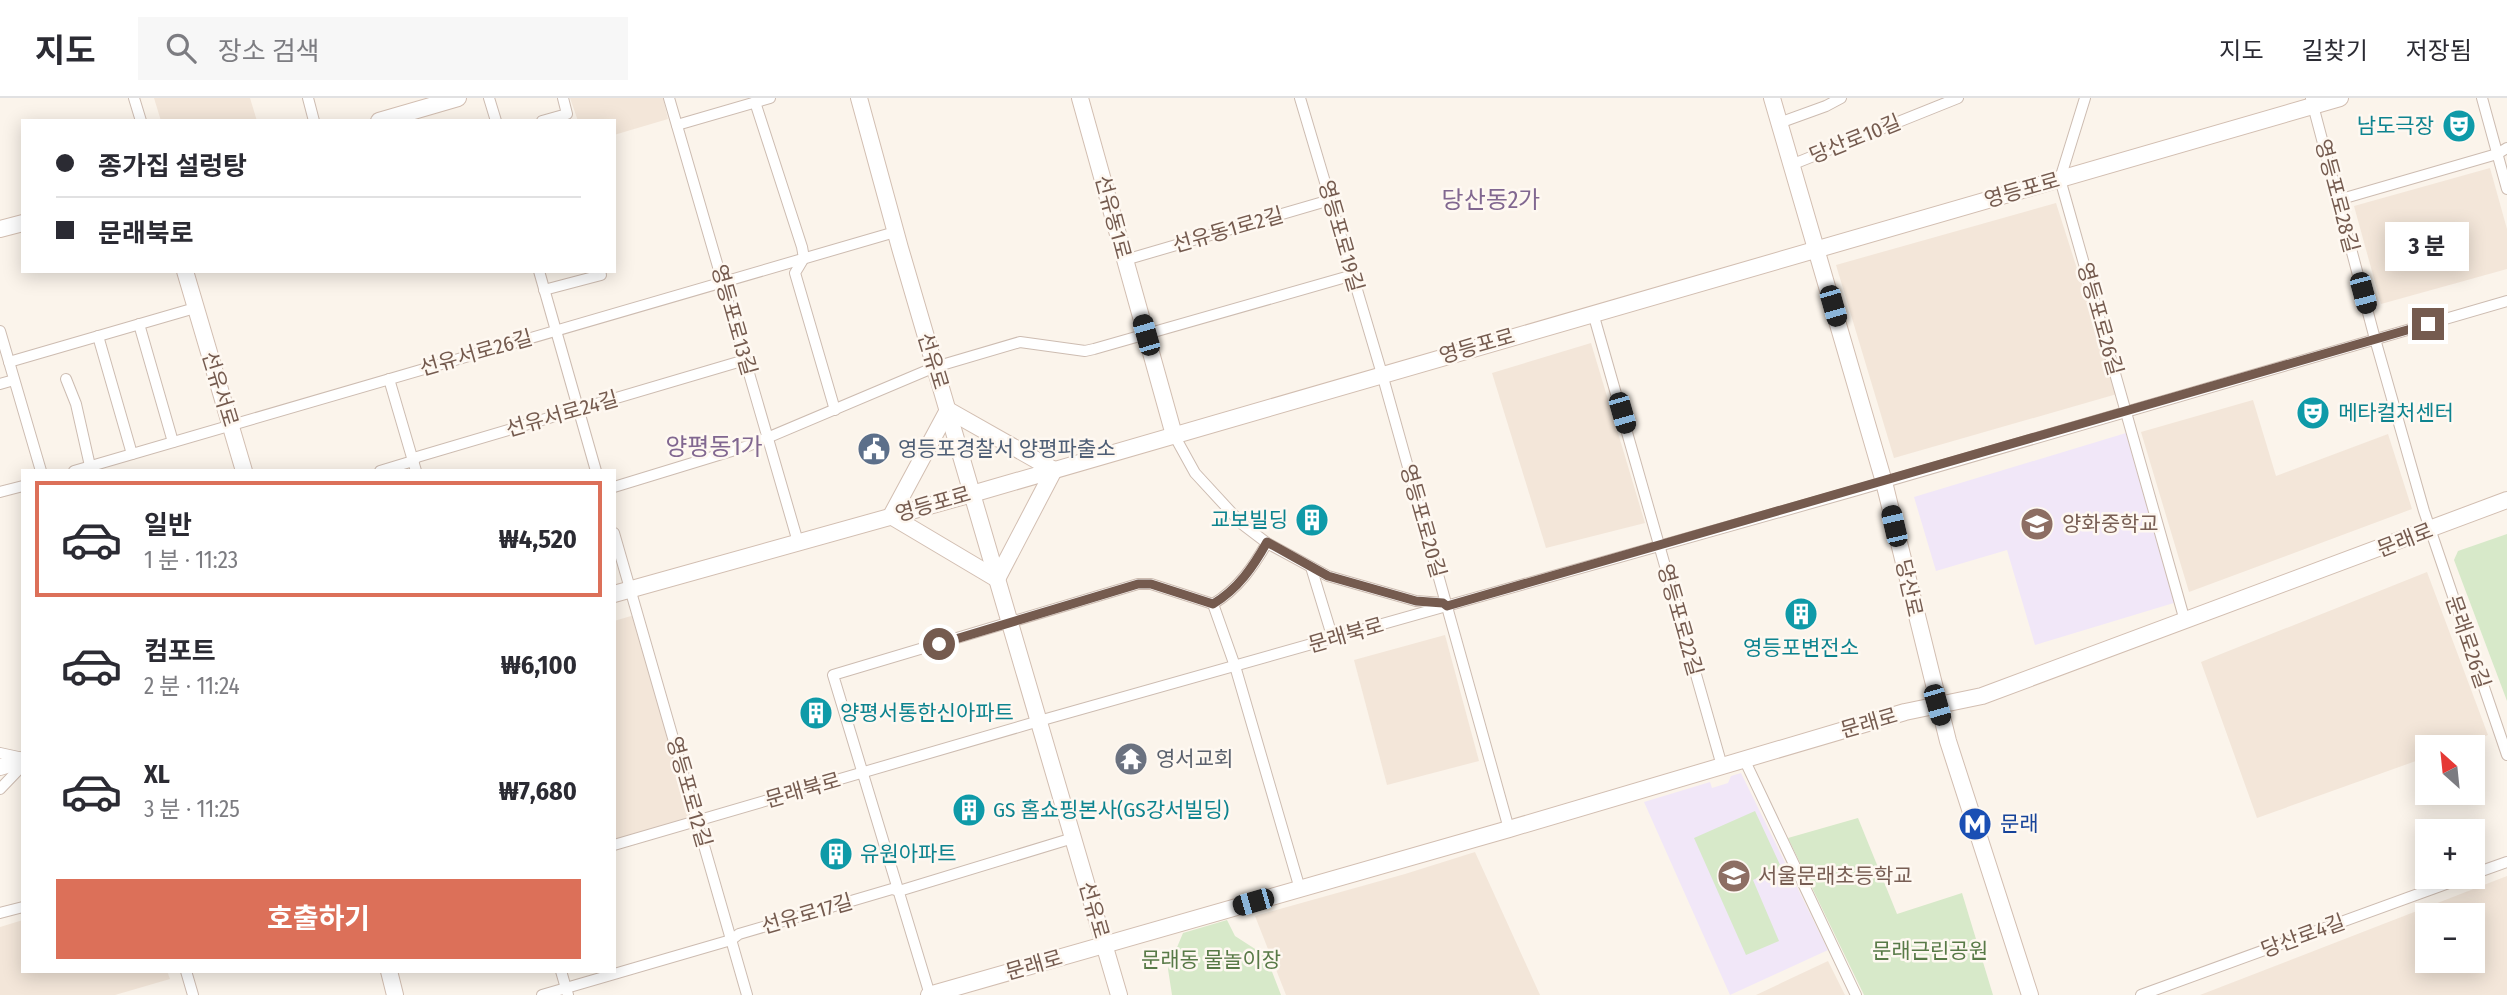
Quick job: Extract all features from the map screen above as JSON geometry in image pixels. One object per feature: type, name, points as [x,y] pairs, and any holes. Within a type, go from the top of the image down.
[{"type":"main road","points":[[386,119],[458,98]]},
{"type":"main road","name":"선유로","points":[[859,98],[895,232],[1119,995]]},
{"type":"main road","name":"선유동1로","points":[[1081,98],[1174,435]]},
{"type":"main road","name":"당산로","points":[[1772,98],[1884,482],[1937,705],[2029,995]]},
{"type":"main road","name":"영등포로","points":[[622,591],[972,494],[1816,250],[2312,102],[2340,98]]},
{"type":"main road","points":[[0,229],[21,224]]},
{"type":"main road","name":"선유서로","points":[[186,273],[243,469]]},
{"type":"main road","points":[[948,410],[1054,470],[997,579],[891,516],[948,410]]},
{"type":"main road","name":"문래로","points":[[930,995],[1744,759],[1937,705],[1982,696],[2507,500]]},
{"type":"main road","points":[[0,767],[21,762]]},
{"type":"main road","points":[[389,973],[395,995]]},
{"type":"street","points":[[134,98],[140,119]]},
{"type":"street","points":[[308,98],[313,119]]},
{"type":"street","points":[[489,98],[495,119]]},
{"type":"street","points":[[549,119],[567,114],[563,98]]},
{"type":"street","name":"영등포로13길","points":[[669,98],[798,542]]},
{"type":"street","points":[[677,125],[770,98]]},
{"type":"street","name":"영등포로19길","points":[[1300,98],[1382,374]]},
{"type":"street","points":[[1779,122],[1841,98]]},
{"type":"street","name":"당산로10길","points":[[1791,165],[1958,98]]},
{"type":"street","points":[[2060,179],[2085,98]]},
{"type":"street","points":[[2482,98],[2502,151],[2507,189]]},
{"type":"street","points":[[755,102],[804,258],[794,273],[835,410]]},
{"type":"street","name":"영등포로28길","points":[[2312,102],[2375,339],[2430,530]]},
{"type":"street","points":[[2338,200],[2502,151]]},
{"type":"street","name":"영등포로26길","points":[[2060,179],[2185,621]]},
{"type":"street","name":"선유동1로2길","points":[[1125,260],[1330,200]]},
{"type":"street","name":"선유서로26길","points":[[80,469],[895,232]]},
{"type":"street","points":[[540,273],[595,469]]},
{"type":"street","points":[[544,290],[601,275]]},
{"type":"street","points":[[616,486],[697,463],[768,438],[935,367],[1020,342],[1085,351],[1353,275]]},
{"type":"street","name":"문래북로","points":[[616,844],[2507,301]]},
{"type":"street","points":[[9,362],[195,307]]},
{"type":"street","name":"영등포로22길","points":[[1593,313],[1722,766]]},
{"type":"street","points":[[139,324],[173,442]]},
{"type":"street","points":[[0,331],[40,469]]},
{"type":"street","points":[[98,336],[132,454]]},
{"type":"street","name":"선유서로24길","points":[[394,469],[414,466],[417,457],[745,360]]},
{"type":"street","name":"영등포로20길","points":[[1382,374],[1509,829]]},
{"type":"street","points":[[66,379],[76,404],[90,466]]},
{"type":"street","points":[[389,379],[414,466]]},
{"type":"street","points":[[0,384],[14,380]]},
{"type":"street","points":[[1174,435],[1195,473],[1220,502],[1242,524],[1267,542],[1328,576],[1416,601],[1443,603],[1447,606]]},
{"type":"street","points":[[0,492],[21,486]]},
{"type":"street","name":"문래로26길","points":[[2430,530],[2507,755]]},
{"type":"street","points":[[863,773],[833,675],[1138,584],[1151,584],[1213,604],[1225,597],[1251,570],[1267,542]]},
{"type":"street","name":"영등포로12길","points":[[616,548],[622,591],[697,821],[747,995]]},
{"type":"street","points":[[1311,567],[1333,639]]},
{"type":"street","points":[[1213,604],[1235,666],[1300,889]]},
{"type":"street","points":[[0,753],[21,760]]},
{"type":"street","points":[[1744,759],[1856,995]]},
{"type":"street","points":[[0,789],[21,763]]},
{"type":"street","name":"문래로","points":[[863,773],[930,995]]},
{"type":"street","name":"선유로17길","points":[[542,995],[567,992],[731,940],[752,930],[892,890],[898,891],[1073,838]]},
{"type":"street","points":[[2485,870],[2507,862]]},
{"type":"street","name":"당산로4길","points":[[2141,995],[2432,889]]},
{"type":"street","points":[[0,914],[21,908]]},
{"type":"street","points":[[187,973],[193,995]]},
{"type":"street","points":[[562,973],[567,992]]},
{"type":"shaded area","points":[[154,98],[250,98],[256,119],[160,119]]},
{"type":"shaded area","points":[[570,98],[663,98],[668,119],[616,134],[616,119],[577,119]]},
{"type":"shaded area","points":[[2490,168],[2507,229],[2507,269],[2381,304],[2354,206]]},
{"type":"shaded area","points":[[2056,203],[2117,394],[1894,458],[1836,265]]},
{"type":"shaded area","points":[[1591,343],[1645,523],[1546,548],[1492,373]]},
{"type":"shaded area","points":[[2253,400],[2276,476],[2388,434],[2412,509],[2189,592],[2141,432]]},
{"type":"shaded area","name":"양화중학교","points":[[2126,433],[2177,602],[2035,645],[2007,550],[1936,571],[1914,497]]},
{"type":"shaded area","points":[[2427,572],[2488,735],[2415,735],[2415,761],[2257,818],[2201,662]]},
{"type":"shaded area","points":[[638,614],[693,822],[616,843],[616,620]]},
{"type":"shaded area","points":[[1445,635],[1479,761],[1387,785],[1354,660]]},
{"type":"shaded area","name":"서울문래초등학교","points":[[1741,773],[1828,950],[1730,995],[1644,802],[1710,782],[1712,788],[1728,783],[1731,776]]},
{"type":"shaded area","points":[[1475,852],[1540,995],[1286,995],[1255,916]]},
{"type":"shaded area","points":[[2507,876],[2507,995],[2200,995],[2415,912],[2415,973],[2485,973],[2485,903],[2437,903],[2473,889],[2485,889],[2485,885]]},
{"type":"shaded area","points":[[21,921],[21,973],[168,973],[170,979],[115,995],[0,995],[0,927]]},
{"type":"shaded area","points":[[1828,961],[1845,995],[1756,995]]},
{"type":"green space","points":[[2507,534],[2507,701],[2454,560],[2458,551]]},
{"type":"green space","points":[[1755,811],[1781,867],[1753,880],[1779,941],[1746,955],[1694,838]]},
{"type":"green space","name":"문래근린공원","points":[[1858,818],[1897,914],[1962,893],[1993,995],[1864,995],[1788,838]]},
{"type":"green space","name":"문래동 물놀이장","points":[[1227,920],[1235,936],[1266,956],[1281,995],[1172,995],[1168,969],[1183,933]]},
{"type":"place","name":"남도극장","points":[[2459,126]]},
{"type":"place","name":"메타컬처센터","points":[[2313,413]]},
{"type":"place","name":"영등포경찰서 양평파출소","points":[[874,449]]},
{"type":"place","name":"교보빌딩","points":[[1312,520]]},
{"type":"place","name":"양화중학교","points":[[2037,524]]},
{"type":"place","name":"영등포변전소","points":[[1801,614]]},
{"type":"place","name":"양평서통한신아파트","points":[[816,713]]},
{"type":"place","name":"영서교회","points":[[1131,759]]},
{"type":"place","name":"GS 홈쇼핑본사(GS강서빌딩)","points":[[969,810]]},
{"type":"place","name":"문래","points":[[1975,824]]},
{"type":"place","name":"유원아파트","points":[[836,854]]},
{"type":"place","name":"서울문래초등학교","points":[[1734,876]]},
{"type":"district","name":"당산동2가","points":[[1491,200]]},
{"type":"district","name":"양평동1가","points":[[714,447]]},
{"type":"route","points":[[939,644],[1138,584],[1172,589],[1213,604],[1225,597],[1251,570],[1267,542],[1328,576],[1416,601],[1443,603],[1447,606],[2428,324]]}]
